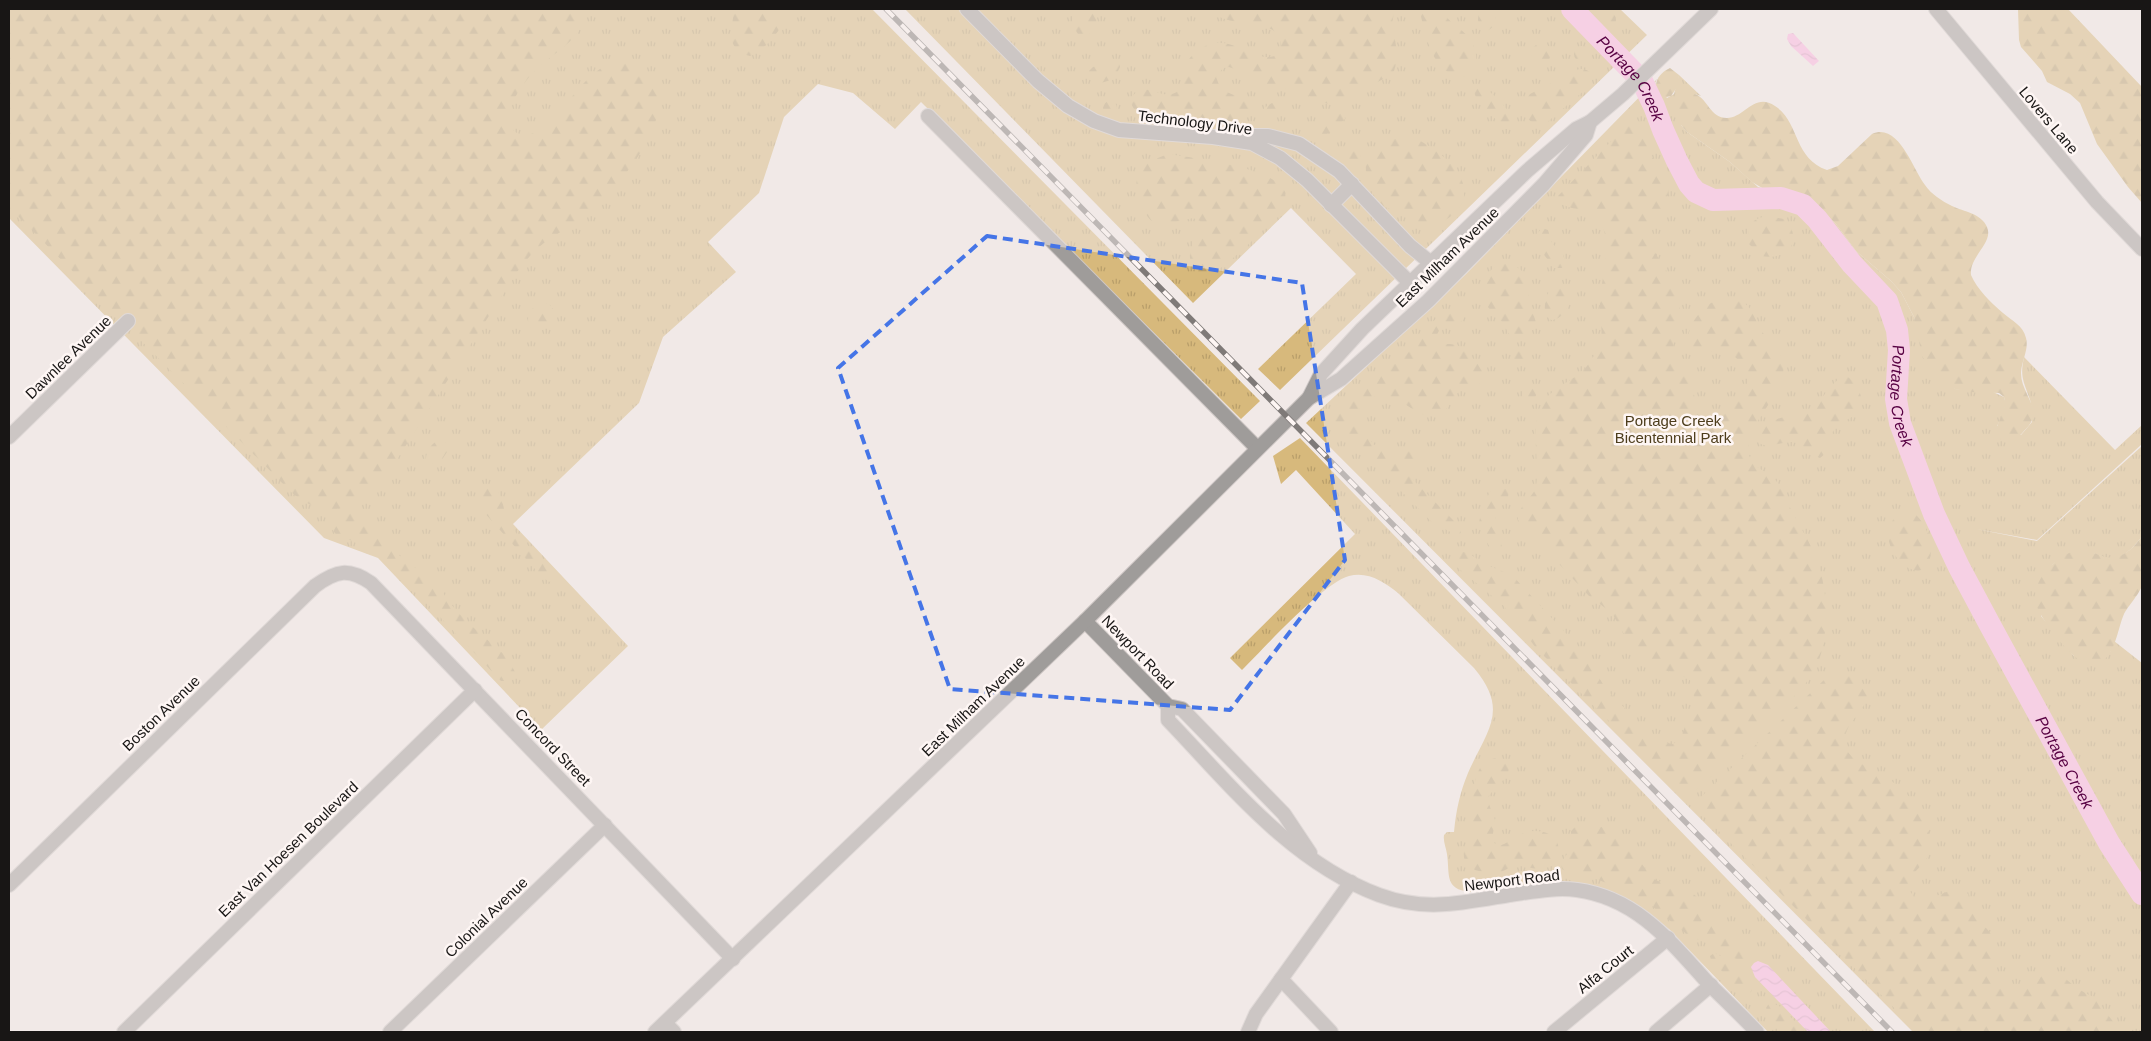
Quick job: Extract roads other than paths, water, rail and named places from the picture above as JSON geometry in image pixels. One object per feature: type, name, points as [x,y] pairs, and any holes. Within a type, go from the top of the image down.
[{"type":"street","name":"Technology Drive","points":[[967,9],[1038,81],[1068,106],[1094,121],[1119,130],[1213,137],[1252,143],[1280,158],[1307,180],[1410,284]]},
{"type":"street","name":"East Milham Avenue","points":[[1309,398],[1321,374],[1362,329],[1527,171],[1576,129],[1590,122],[1711,9]]},
{"type":"street","name":"Lovers Lane","points":[[1936,9],[2097,202],[2142,249]]},
{"type":"street","points":[[928,116],[1257,448]]},
{"type":"street","name":"East Milham Avenue","points":[[665,1029],[732,959],[1085,621],[1309,398],[1341,379],[1433,295],[1544,184],[1586,135],[1590,122]]},
{"type":"street","points":[[1213,137],[1268,136],[1299,144],[1339,171],[1410,246],[1431,263]]},
{"type":"street","points":[[1331,205],[1352,184]]},
{"type":"street","name":"Dawnlee Avenue","points":[[9,437],[128,321]]},
{"type":"street","name":"Concord Street","points":[[341,572],[358,574],[371,583],[732,959]]},
{"type":"street","name":"Boston Avenue","points":[[9,885],[315,586],[324,579],[341,572]]},
{"type":"street","name":"Newport Road","points":[[1085,621],[1168,706],[1182,709],[1284,814],[1316,862],[1378,895],[1402,902],[1444,906],[1523,893],[1577,890],[1603,896],[1639,913],[1668,938],[1757,1032]]},
{"type":"street","name":"East Van Hoesen Boulevard","points":[[124,1032],[475,690]]},
{"type":"street","name":"Colonial Avenue","points":[[390,1032],[605,825]]},
{"type":"street","points":[[1248,1032],[1256,1014],[1351,882]]},
{"type":"street","name":"Alfa Court","points":[[1558,1029],[1668,938]]},
{"type":"street","points":[[1281,979],[1331,1032]]},
{"type":"street","points":[[1656,1032],[1711,985]]},
{"type":"water","points":[[1793,33],[1819,61],[1813,66],[1791,46],[1787,39],[1788,34]]},
{"type":"water","points":[[1758,961],[1768,965],[1831,1032],[1808,1032],[1755,977],[1751,967]]},
{"type":"waterway","name":"Portage Creek","points":[[1572,9],[1642,81],[1677,161],[1689,184],[1696,192],[1713,200],[1781,198],[1803,205],[1817,219],[1852,264],[1887,301],[1897,330],[1899,350],[1896,399],[1900,423],[1934,514],[1959,567],[2109,843],[2142,894]]},
{"type":"railway","points":[[886,9],[1892,1032]]},
{"type":"park label","name":"Portage Creek Bicentennial Park","points":[[1673,428]]}]
